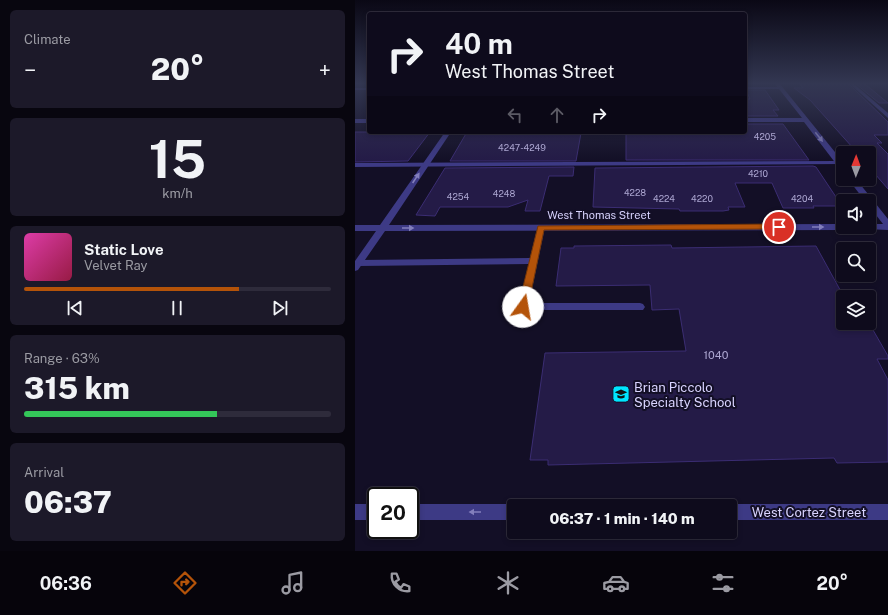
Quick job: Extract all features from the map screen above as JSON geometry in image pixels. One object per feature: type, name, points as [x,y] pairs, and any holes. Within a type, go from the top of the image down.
[{"type":"street","points":[[798,110],[836,159]]},
{"type":"street","points":[[747,120],[806,120]]},
{"type":"street","points":[[355,121],[367,121]]},
{"type":"street","points":[[357,265],[447,134]]},
{"type":"street","points":[[857,186],[888,226]]},
{"type":"street","points":[[876,227],[888,226]]},
{"type":"street","name":"West Thomas Street","points":[[355,228],[836,227]]},
{"type":"street","points":[[355,512],[367,512]]},
{"type":"street","points":[[419,512],[507,512]]},
{"type":"street","name":"West Cortez Street","points":[[737,512],[888,512]]},
{"type":"lane","points":[[355,165],[836,165]]},
{"type":"lane","points":[[541,227],[523,307],[640,307]]},
{"type":"lane","points":[[357,265],[534,261]]},
{"type":"building","points":[[747,110],[779,110],[773,110],[778,116],[747,116]]},
{"type":"building","points":[[819,110],[875,110],[888,122],[888,135],[874,135],[882,143],[877,143],[888,154],[888,189],[876,175],[876,146],[851,146]]},
{"type":"building","points":[[747,124],[783,124],[809,160],[626,160],[626,134],[747,134]]},
{"type":"building","points":[[355,132],[367,132],[367,134],[428,134],[408,161],[355,162]]},
{"type":"building","points":[[466,134],[581,134],[576,161],[450,161]]},
{"type":"building","points":[[813,166],[816,167],[836,197],[836,206],[783,208],[772,183],[735,183],[745,207],[728,207],[729,210],[723,211],[680,211],[679,209],[593,207],[595,168]]},
{"type":"building","points":[[574,167],[573,176],[549,176],[540,211],[525,211],[528,200],[508,207],[440,207],[435,216],[416,215],[445,168]]},
{"type":"building","points":[[671,245],[672,248],[816,246],[840,290],[836,290],[836,330],[873,330],[888,356],[888,359],[877,359],[888,380],[888,462],[837,463],[834,458],[548,465],[548,460],[530,460],[545,353],[686,351],[679,309],[652,310],[650,285],[556,286],[561,248],[574,248],[574,246]]},
{"type":"place","name":"Brian Piccolo Specialty School","points":[[621,394]]},
{"type":"route","points":[[523,307],[541,227],[779,227]]}]
